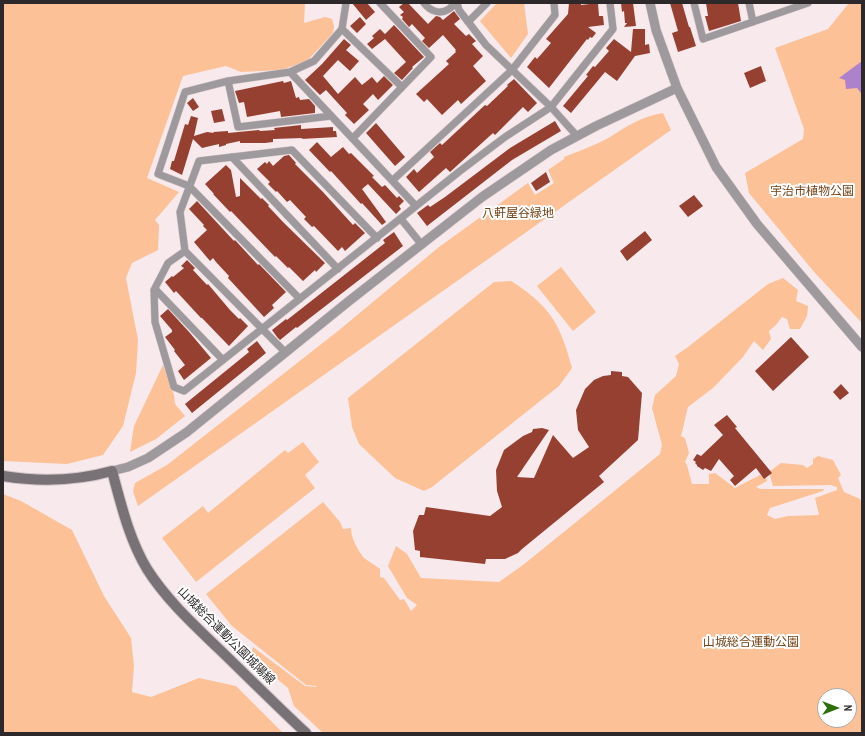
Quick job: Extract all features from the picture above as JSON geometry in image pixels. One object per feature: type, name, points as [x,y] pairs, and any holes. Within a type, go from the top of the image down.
[{"type":"main road","points":[[3,476],[22,479],[60,480],[95,476],[112,472]]},
{"type":"main road","name":"山城総合運動公園城陽線","points":[[112,472],[132,540],[146,568],[163,591],[183,614],[306,733]]},
{"type":"street","points":[[300,299],[189,186],[158,174],[185,92],[228,81],[290,72],[314,61],[342,29],[346,3]]},
{"type":"street","points":[[353,138],[432,57],[380,3]]},
{"type":"street","points":[[424,3],[428,8],[439,12],[457,4],[459,10],[486,45],[551,107],[577,136]]},
{"type":"street","points":[[468,22],[487,3]]},
{"type":"street","points":[[393,180],[512,70],[555,15],[554,3]]},
{"type":"street","points":[[185,251],[168,263],[155,289],[155,322],[174,387],[184,391],[416,206],[505,138],[551,107],[613,29],[610,3]]},
{"type":"street","points":[[650,3],[656,30],[677,88],[716,167],[728,186],[757,224],[862,346]]},
{"type":"street","points":[[694,3],[703,39],[805,3]]},
{"type":"street","points":[[749,3],[753,22]]},
{"type":"street","points":[[342,29],[402,87]]},
{"type":"street","points":[[290,72],[416,206]]},
{"type":"street","points":[[228,81],[238,127],[332,116]]},
{"type":"street","points":[[112,472],[148,458],[187,432],[349,301],[482,197],[551,150],[677,88]]},
{"type":"street","points":[[286,353],[185,251],[180,212],[199,161],[292,150],[377,238]]},
{"type":"street","points":[[232,157],[338,269]]},
{"type":"street","points":[[401,219],[422,245]]},
{"type":"street","points":[[155,289],[223,360]]},
{"type":"green space","points":[[3,3],[305,3],[304,23],[325,17],[332,19],[334,26],[333,33],[307,61],[281,70],[241,72],[226,66],[183,76],[147,178],[179,192],[155,220],[159,225],[158,250],[132,263],[126,278],[138,340],[136,373],[123,426],[103,455],[67,464],[3,461]]},
{"type":"green space","points":[[497,3],[524,3],[528,34],[511,58],[480,21]]},
{"type":"green space","name":"宇治市植物公園","points":[[849,3],[862,3],[862,323],[815,273],[749,193],[745,173],[803,139],[804,129],[775,48],[828,29]]},
{"type":"green space","name":"八軒屋谷緑地","points":[[663,113],[671,130],[138,506],[133,491],[135,483],[167,465],[338,331],[439,247],[528,183],[535,195],[554,183],[548,170],[564,159],[564,157],[599,143],[642,119]]},
{"type":"green space","points":[[561,267],[596,312],[573,331],[537,286]]},
{"type":"green space","name":"山城総合運動公園","points":[[783,278],[798,290],[796,301],[808,306],[807,316],[800,329],[790,329],[787,319],[782,317],[769,331],[771,339],[763,350],[754,341],[743,357],[713,388],[688,407],[681,436],[685,438],[689,453],[685,462],[692,484],[709,484],[709,474],[715,473],[735,488],[760,475],[766,477],[767,481],[756,487],[760,489],[824,489],[823,491],[770,508],[767,515],[775,519],[788,516],[819,515],[815,498],[837,490],[837,487],[830,485],[773,486],[769,472],[781,463],[803,465],[807,468],[813,464],[813,459],[818,456],[833,460],[841,475],[838,478],[844,492],[860,499],[862,503],[862,733],[323,733],[294,706],[288,688],[250,657],[253,647],[305,686],[317,686],[306,685],[232,626],[206,594],[323,502],[340,522],[343,529],[351,528],[357,548],[364,558],[380,569],[380,577],[384,578],[400,600],[404,599],[411,611],[417,605],[407,598],[388,566],[396,546],[407,554],[421,578],[499,582],[523,565],[660,454],[662,445],[652,408],[655,395],[676,376],[679,364],[675,356],[768,284]]},
{"type":"green space","points":[[511,281],[535,299],[552,317],[563,339],[572,368],[559,386],[432,487],[424,491],[395,478],[359,444],[352,427],[348,398],[494,282]]},
{"type":"green space","points":[[163,365],[174,395],[175,404],[185,416],[156,439],[130,452],[134,426]]},
{"type":"green space","points":[[303,442],[319,462],[305,475],[315,488],[196,582],[162,538],[203,506],[208,513],[285,450],[288,453]]},
{"type":"green space","points":[[3,494],[21,501],[72,530],[104,596],[131,638],[134,666],[132,692],[151,697],[199,678],[236,686],[283,733],[3,733]]},
{"type":"shaded area","points":[[862,61],[862,93],[857,88],[846,89],[845,80],[839,78]]},
{"type":"building","points":[[352,3],[367,3],[375,12],[366,20]]},
{"type":"building","points":[[404,3],[408,3],[428,24],[436,16],[443,20],[454,11],[460,19],[454,24],[466,36],[469,34],[476,41],[472,44],[483,56],[473,66],[486,81],[461,104],[458,100],[442,115],[427,99],[424,102],[416,94],[449,64],[446,61],[456,52],[456,50],[443,35],[429,48],[422,41],[425,38],[412,24],[409,27],[402,19],[403,17],[400,15],[404,12],[399,7]]},
{"type":"building","points":[[569,3],[581,3],[581,5],[598,3],[599,16],[603,16],[604,25],[588,27],[596,33],[592,38],[590,37],[588,40],[587,39],[549,88],[527,67],[535,57],[537,59],[551,43],[546,39],[568,14]]},
{"type":"building","points":[[621,3],[633,3],[636,26],[624,27],[627,23],[625,23],[624,11],[622,12]]},
{"type":"building","points":[[670,3],[682,3],[696,46],[678,52],[672,33],[678,31]]},
{"type":"building","points":[[706,3],[738,3],[741,21],[709,31],[705,16],[708,16]]},
{"type":"building","points":[[360,17],[366,24],[357,33],[350,26]]},
{"type":"building","points":[[394,25],[424,57],[412,67],[413,68],[402,80],[394,73],[406,62],[385,39],[372,49],[367,44],[374,38],[372,36],[380,29],[385,34]]},
{"type":"building","points":[[633,29],[645,29],[645,45],[649,44],[650,53],[635,56],[617,81],[605,72],[571,113],[563,106],[588,76],[586,75],[593,66],[595,67],[609,51],[606,48],[614,39],[631,52]]},
{"type":"building","points":[[344,39],[351,45],[346,50],[359,61],[350,71],[338,60],[323,76],[338,94],[355,77],[362,85],[372,77],[377,83],[384,76],[393,85],[378,100],[373,94],[363,104],[369,110],[354,124],[345,115],[347,113],[326,90],[320,95],[305,80],[322,64]]},
{"type":"building","points":[[761,66],[766,81],[750,88],[744,73]]},
{"type":"building","points":[[514,79],[537,103],[528,112],[523,107],[495,135],[493,133],[450,172],[446,168],[419,192],[406,177],[414,169],[417,173],[434,157],[430,152],[440,143],[442,145],[485,105],[487,106]]},
{"type":"building","points":[[283,81],[284,83],[291,81],[296,98],[299,97],[300,100],[309,99],[315,106],[315,113],[281,117],[280,111],[247,117],[244,102],[239,103],[235,91]]},
{"type":"building","points":[[193,98],[199,107],[193,111],[187,103]]},
{"type":"building","points":[[222,109],[225,121],[214,123],[211,111]]},
{"type":"building","points":[[191,116],[198,118],[194,136],[207,132],[214,133],[213,132],[228,131],[228,133],[275,130],[274,128],[301,125],[301,129],[333,127],[333,131],[336,131],[337,137],[273,139],[273,142],[265,143],[240,143],[240,141],[219,147],[219,144],[202,148],[193,139],[182,175],[170,169],[172,161],[174,161],[185,124],[188,125]]},
{"type":"building","points":[[555,121],[561,131],[512,160],[427,226],[417,213],[428,205],[430,207],[445,197],[510,148]]},
{"type":"building","points":[[376,123],[405,157],[395,166],[366,133]]},
{"type":"building","points":[[317,142],[331,157],[343,147],[349,154],[351,153],[374,176],[372,177],[382,187],[385,185],[397,198],[399,196],[404,201],[399,206],[401,209],[396,214],[368,184],[362,189],[386,222],[382,225],[309,150]]},
{"type":"building","points":[[289,155],[296,163],[295,164],[353,225],[355,223],[365,233],[345,251],[342,247],[338,251],[314,226],[312,227],[304,219],[306,217],[290,200],[287,202],[277,191],[276,192],[268,184],[270,182],[257,169],[265,162],[267,164],[269,161],[273,166],[284,156]]},
{"type":"building","points":[[226,165],[231,170],[236,197],[240,196],[240,178],[269,205],[268,206],[283,222],[325,263],[316,272],[315,270],[303,281],[289,267],[288,268],[276,256],[275,257],[213,194],[205,184]]},
{"type":"building","points":[[546,172],[550,182],[536,191],[531,183]]},
{"type":"building","points":[[694,195],[703,206],[688,217],[679,206]]},
{"type":"building","points":[[197,201],[234,241],[235,240],[286,292],[272,305],[274,308],[264,317],[228,278],[229,276],[213,258],[210,261],[194,242],[207,230],[189,209]]},
{"type":"building","points":[[645,231],[652,240],[627,261],[620,251]]},
{"type":"building","points":[[394,232],[403,246],[297,328],[296,327],[280,340],[277,337],[272,330],[286,319],[287,320],[385,243],[383,240]]},
{"type":"building","points":[[187,260],[195,268],[193,270],[207,285],[208,284],[230,310],[248,326],[229,346],[176,291],[174,293],[165,282],[184,268],[181,266]]},
{"type":"building","points":[[168,309],[211,358],[184,380],[178,371],[185,365],[165,337],[172,332],[172,330],[160,316]]},
{"type":"building","points":[[791,337],[809,357],[773,391],[755,371]]},
{"type":"building","points":[[257,341],[266,353],[192,413],[185,404],[249,352],[247,349]]},
{"type":"building","points":[[611,371],[622,372],[622,376],[628,377],[642,393],[638,440],[599,476],[604,482],[518,553],[505,559],[486,559],[485,564],[420,557],[420,551],[415,550],[413,531],[419,515],[424,515],[426,507],[490,516],[502,507],[497,491],[496,470],[504,450],[523,436],[532,432],[533,429],[542,428],[549,430],[517,477],[534,478],[553,435],[573,458],[589,447],[578,430],[576,410],[585,389],[594,380],[603,376],[611,375]]},
{"type":"building","points":[[841,384],[849,393],[840,400],[833,392]]},
{"type":"building","points":[[727,415],[737,427],[735,428],[772,473],[764,479],[756,468],[735,486],[730,480],[734,476],[719,459],[711,471],[705,468],[703,470],[697,466],[695,463],[696,462],[693,460],[697,454],[701,456],[723,435],[714,425]]}]
